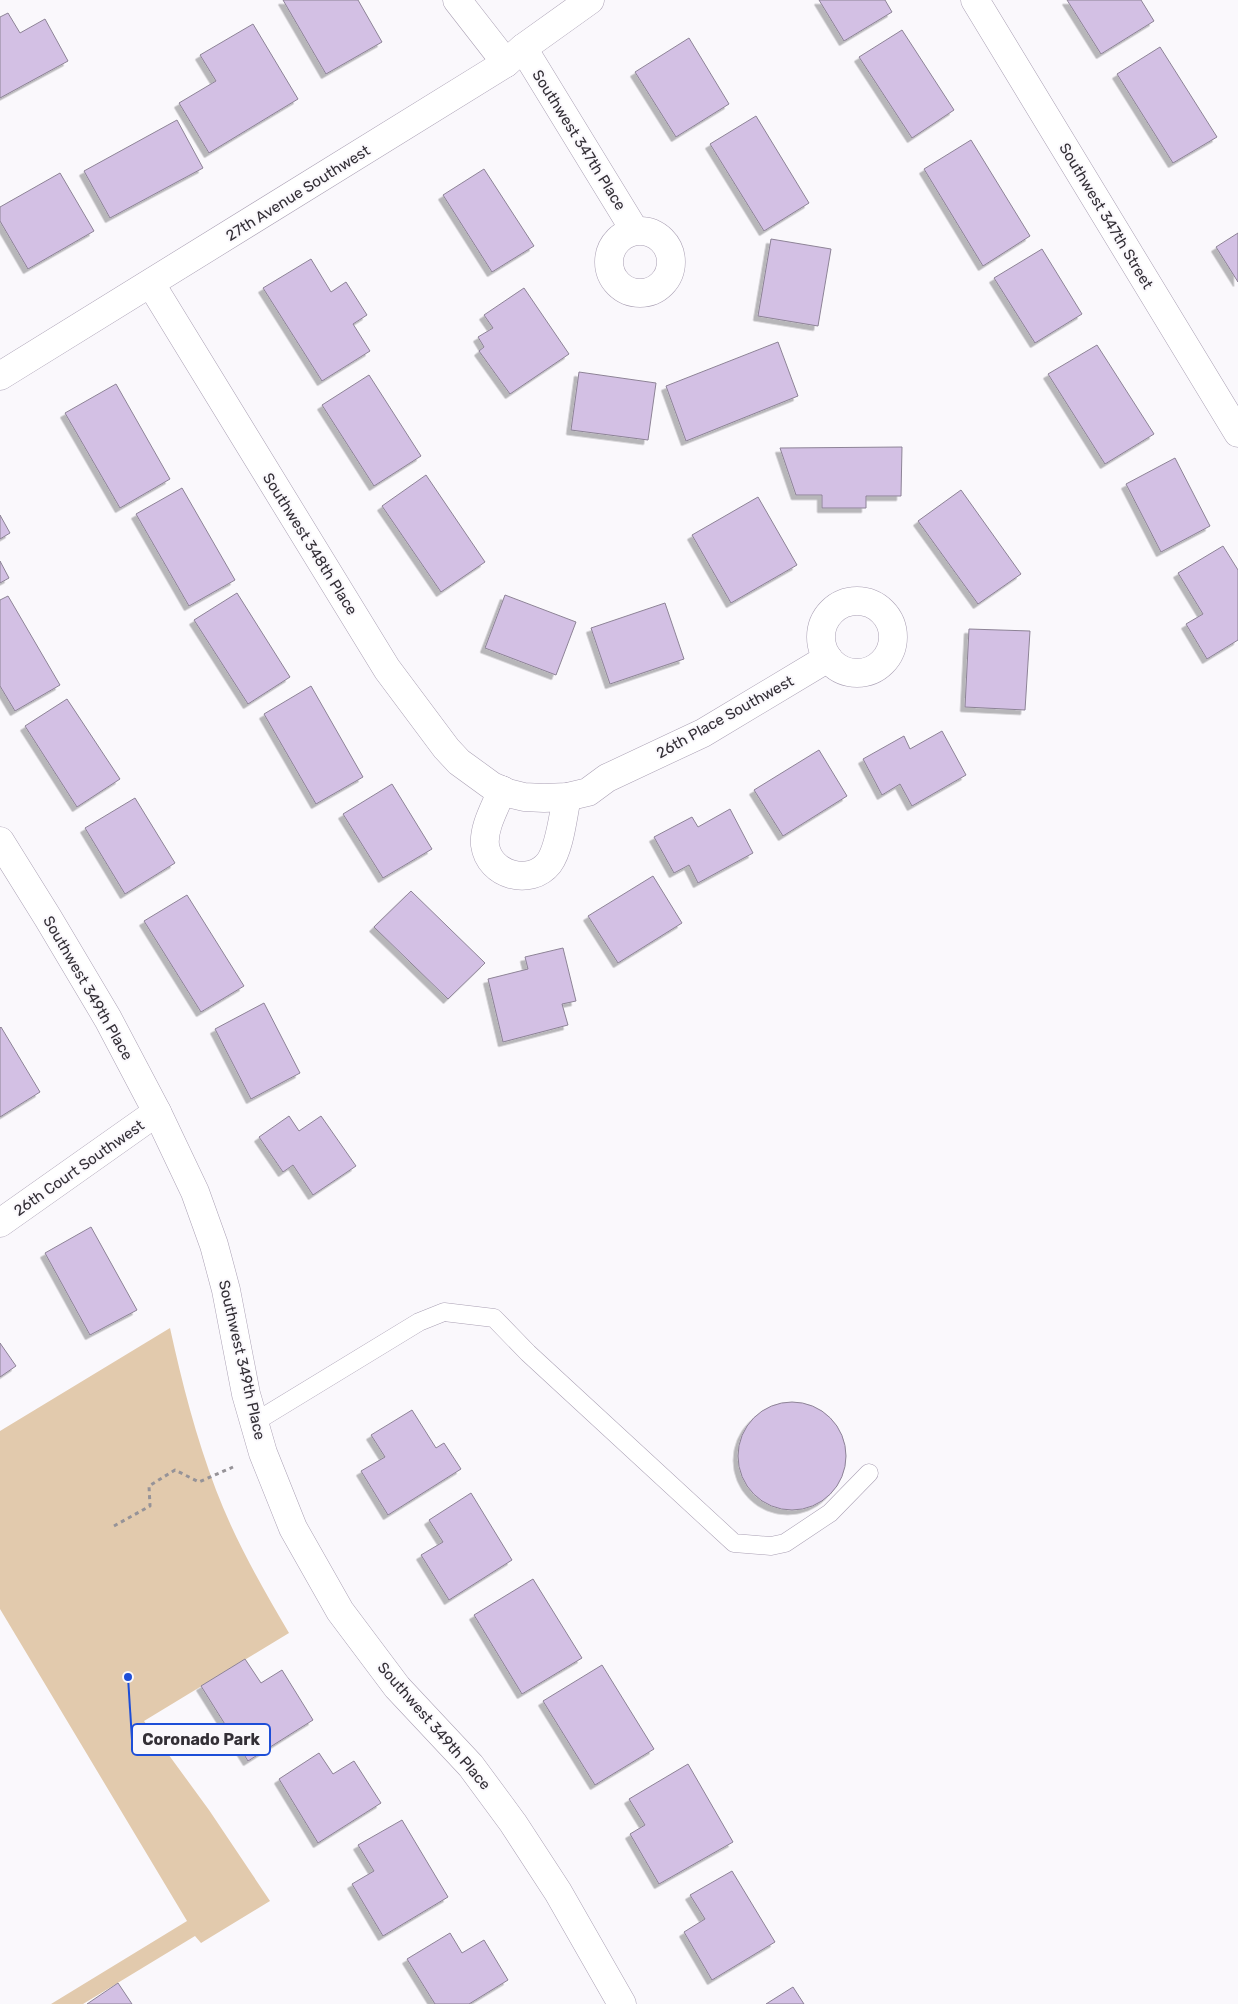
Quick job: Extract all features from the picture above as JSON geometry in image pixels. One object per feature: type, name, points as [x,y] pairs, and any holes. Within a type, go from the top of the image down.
[{"type":"street","name":"Southwest 347th Place","points":[[457,0],[515,56],[636,231]]},
{"type":"street","name":"27th Avenue Southwest","points":[[0,376],[151,284],[515,56],[590,0]]},
{"type":"street","name":"Southwest 347th Street","points":[[974,0],[1230,401],[1238,433]]},
{"type":"street","name":"Southwest 348th Place","points":[[151,284],[387,669],[446,748],[459,762],[497,788]]},
{"type":"street","name":"26th Place Southwest","points":[[497,788],[524,797],[544,798],[567,797],[588,792],[607,778],[703,732],[828,658]]},
{"type":"street","points":[[497,788],[486,830],[485,844],[489,858],[499,868],[511,875],[525,876],[532,874],[538,872],[549,863],[556,850],[567,797]]},
{"type":"street","name":"Southwest 349th Place","points":[[0,841],[108,1019],[157,1112],[195,1192],[214,1245],[226,1290],[246,1394],[263,1453],[293,1528],[340,1611],[397,1686],[471,1766],[514,1823],[558,1892],[622,2004]]},
{"type":"street","name":"26th Court Southwest","points":[[0,1223],[157,1112]]},
{"type":"lane","points":[[255,1422],[420,1322],[444,1312],[494,1318],[528,1353],[734,1543],[771,1546],[785,1543],[830,1513],[869,1474]]},
{"type":"path","points":[[114,1526],[150,1506],[149,1486],[175,1470],[199,1482],[263,1453]]},
{"type":"shaded area","points":[[170,1328],[190,1410],[223,1509],[259,1581],[289,1633],[144,1721],[209,1810],[270,1901],[201,1943],[195,1936],[83,2004],[51,2004],[187,1921],[0,1609],[0,1431]]},
{"type":"building","points":[[283,0],[358,0],[382,42],[326,74]]},
{"type":"building","points":[[819,0],[885,0],[892,12],[844,41]]},
{"type":"building","points":[[1067,0],[1141,0],[1154,21],[1101,54]]},
{"type":"building","points":[[8,13],[20,33],[45,19],[68,61],[0,98],[0,17]]},
{"type":"building","points":[[253,24],[298,99],[209,153],[179,103],[216,81],[200,55]]},
{"type":"building","points":[[902,30],[954,110],[912,138],[859,57]]},
{"type":"building","points":[[689,38],[729,104],[676,137],[635,72]]},
{"type":"building","points":[[1160,47],[1217,137],[1173,163],[1117,74]]},
{"type":"building","points":[[756,116],[809,203],[764,231],[710,144]]},
{"type":"building","points":[[177,120],[203,168],[110,218],[84,171]]},
{"type":"building","points":[[971,140],[1030,236],[983,266],[924,169]]},
{"type":"building","points":[[484,169],[534,246],[492,272],[443,195]]},
{"type":"building","points":[[60,173],[94,231],[28,269],[0,221],[0,207]]},
{"type":"building","points":[[1238,233],[1238,282],[1216,247]]},
{"type":"building","points":[[771,239],[831,249],[818,326],[758,316]]},
{"type":"building","points":[[1042,249],[1082,314],[1035,343],[994,278]]},
{"type":"building","points":[[311,259],[331,292],[346,282],[367,315],[353,324],[370,351],[322,381],[263,288]]},
{"type":"building","points":[[524,288],[569,354],[510,394],[479,351],[484,347],[478,337],[493,328],[484,315]]},
{"type":"building","points":[[778,342],[798,396],[686,441],[666,386]]},
{"type":"building","points":[[1097,345],[1154,434],[1105,464],[1048,374]]},
{"type":"building","points":[[579,372],[656,383],[648,440],[571,430]]},
{"type":"building","points":[[369,375],[421,456],[374,486],[322,405]]},
{"type":"building","points":[[116,384],[170,479],[120,508],[65,413]]},
{"type":"building","points":[[902,447],[901,496],[866,496],[866,508],[822,508],[822,495],[796,495],[780,448]]},
{"type":"building","points":[[1175,458],[1210,526],[1161,552],[1126,484]]},
{"type":"building","points":[[426,475],[485,562],[441,592],[382,506]]},
{"type":"building","points":[[182,488],[235,580],[189,606],[136,514]]},
{"type":"building","points":[[961,490],[1021,574],[978,604],[918,521]]},
{"type":"building","points":[[758,497],[797,565],[731,603],[692,535]]},
{"type":"building","points":[[0,515],[10,533],[0,539]]},
{"type":"building","points":[[1223,546],[1238,570],[1238,640],[1207,659],[1186,624],[1203,614],[1178,573]]},
{"type":"building","points":[[0,561],[9,578],[0,583]]},
{"type":"building","points":[[237,593],[290,677],[248,704],[194,620]]},
{"type":"building","points":[[505,595],[576,622],[556,675],[485,648]]},
{"type":"building","points":[[8,596],[60,685],[15,711],[0,686],[0,600]]},
{"type":"building","points":[[665,603],[684,659],[610,684],[591,628]]},
{"type":"building","points":[[969,629],[1030,631],[1025,710],[965,707]]},
{"type":"building","points":[[311,686],[363,777],[316,804],[264,714]]},
{"type":"building","points":[[67,699],[120,779],[77,807],[25,726]]},
{"type":"building","points":[[942,731],[966,775],[912,806],[900,784],[882,795],[863,759],[904,736],[910,749]]},
{"type":"building","points":[[819,750],[847,796],[783,836],[754,790]]},
{"type":"building","points":[[392,784],[432,849],[383,878],[343,814]]},
{"type":"building","points":[[135,798],[175,863],[125,894],[85,828]]},
{"type":"building","points":[[730,809],[753,853],[698,883],[689,865],[674,873],[654,837],[692,817],[698,827]]},
{"type":"building","points":[[653,876],[682,923],[618,963],[588,916]]},
{"type":"building","points":[[411,891],[485,963],[448,999],[374,927]]},
{"type":"building","points":[[187,895],[244,986],[201,1012],[144,921]]},
{"type":"building","points":[[563,948],[576,1001],[562,1004],[568,1025],[503,1042],[488,979],[528,969],[525,957]]},
{"type":"building","points":[[264,1003],[300,1073],[251,1099],[215,1029]]},
{"type":"building","points":[[0,1028],[40,1092],[0,1117]]},
{"type":"building","points":[[289,1116],[299,1131],[321,1116],[356,1166],[313,1195],[293,1165],[283,1172],[259,1137]]},
{"type":"building","points":[[91,1227],[137,1310],[90,1335],[45,1253]]},
{"type":"building","points":[[0,1343],[16,1366],[0,1377]]},
{"type":"building","points":[[792,1402],[813,1406],[830,1418],[842,1435],[846,1456],[842,1477],[830,1494],[813,1506],[792,1510],[771,1506],[754,1494],[742,1477],[738,1456],[742,1435],[754,1418],[771,1406]]},
{"type":"building","points":[[412,1410],[436,1448],[444,1443],[461,1469],[388,1515],[361,1471],[385,1457],[371,1435]]},
{"type":"building","points":[[471,1493],[512,1560],[449,1600],[421,1555],[443,1542],[429,1520]]},
{"type":"building","points":[[533,1579],[582,1658],[522,1694],[474,1615]]},
{"type":"building","points":[[245,1659],[261,1683],[282,1670],[313,1720],[248,1761],[201,1686]]},
{"type":"building","points":[[602,1665],[654,1749],[595,1785],[543,1701]]},
{"type":"building","points":[[319,1753],[333,1774],[354,1761],[381,1803],[318,1843],[279,1779]]},
{"type":"building","points":[[688,1764],[733,1842],[659,1884],[630,1834],[645,1825],[629,1799]]},
{"type":"building","points":[[402,1820],[448,1897],[383,1936],[352,1884],[374,1871],[358,1845]]},
{"type":"building","points":[[732,1871],[775,1942],[712,1980],[684,1932],[705,1919],[690,1895]]},
{"type":"building","points":[[450,1933],[462,1953],[484,1940],[508,1980],[469,2004],[435,2004],[407,1959]]},
{"type":"building","points":[[118,1983],[132,2004],[87,2004]]},
{"type":"building","points":[[793,1987],[804,2004],[766,2004]]},
{"type":"place","name":"Coronado Park","points":[[128,1677]]}]
